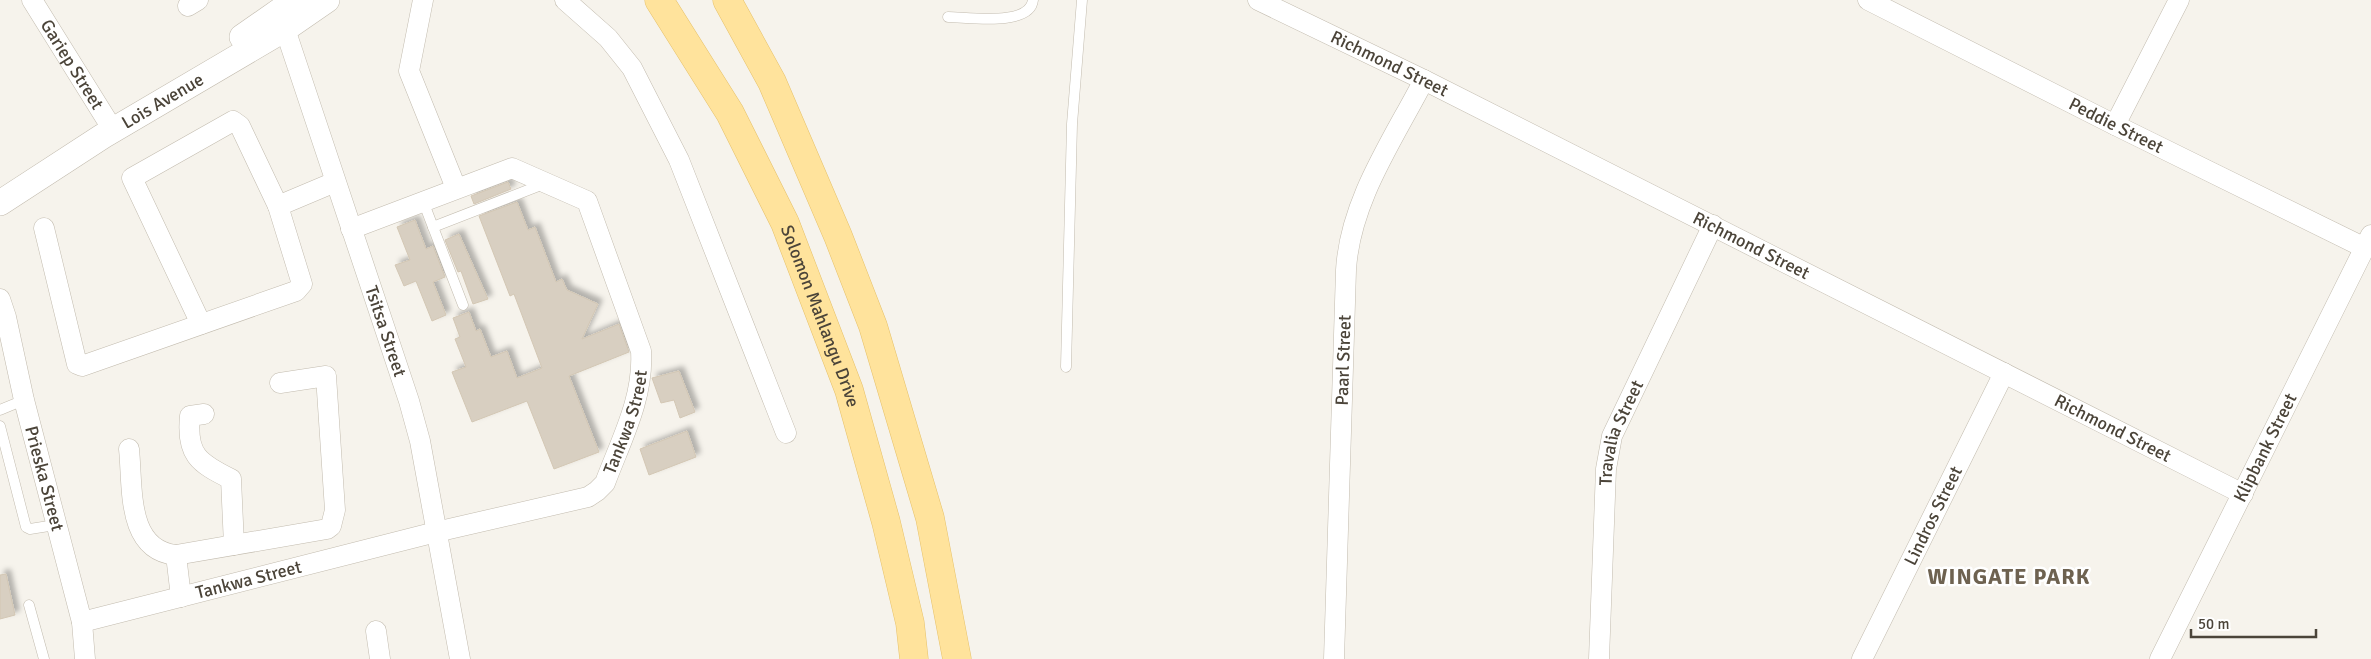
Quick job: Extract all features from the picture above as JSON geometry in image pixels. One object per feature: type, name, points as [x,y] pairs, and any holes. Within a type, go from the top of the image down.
[{"type":"main road","name":"Solomon Mahlangu Drive","points":[[659,0],[730,112],[788,232],[849,390],[886,522],[910,623],[914,659]]},
{"type":"main road","points":[[727,0],[772,82],[838,236],[873,326],[930,518],[957,659]]},
{"type":"street","name":"Gariep Street","points":[[32,0],[110,124]]},
{"type":"street","name":"Lois Avenue","points":[[0,203],[110,124],[210,58],[286,14],[328,0]]},
{"type":"street","points":[[423,0],[409,70],[456,188]]},
{"type":"street","points":[[566,0],[608,38],[632,68],[670,143],[786,433]]},
{"type":"street","name":"Richmond Street","points":[[1258,0],[1424,80],[2243,494]]},
{"type":"street","name":"Peddie Street","points":[[1868,0],[1894,6],[2114,126],[2368,242]]},
{"type":"street","points":[[2114,126],[2179,0]]},
{"type":"street","name":"Tsitsa Street","points":[[286,14],[335,182],[409,401],[420,441],[460,659]]},
{"type":"street","name":"Paarl Street","points":[[1334,659],[1345,280],[1350,236],[1363,198],[1424,80]]},
{"type":"street","points":[[44,228],[77,364],[82,366],[296,291],[302,284],[278,206],[240,126],[233,121],[132,178],[201,324]]},
{"type":"street","name":"Lois Avenue","points":[[0,183],[110,124]]},
{"type":"street","name":"Tankwa Street","points":[[82,622],[436,532],[588,497],[605,483],[639,394],[642,372],[641,351],[587,201],[512,168],[351,229]]},
{"type":"street","points":[[278,206],[335,182]]},
{"type":"street","name":"Travalia Street","points":[[1599,659],[1606,469],[1612,436],[1713,225]]},
{"type":"street","name":"Klipbank Street","points":[[2160,659],[2368,242]]},
{"type":"street","name":"Prieska Street","points":[[2,311],[55,525],[82,622],[85,659]]},
{"type":"street","name":"Lindros Street","points":[[1862,659],[2004,373]]},
{"type":"street","points":[[129,449],[136,522],[142,534],[152,546],[165,554],[176,555],[327,528],[331,526],[335,510],[326,376],[280,383]]},
{"type":"street","points":[[204,414],[190,416],[189,429],[192,450],[209,468],[230,479],[234,545]]},
{"type":"street","points":[[176,555],[181,597]]},
{"type":"street","points":[[376,631],[380,659]]},
{"type":"lane","points":[[948,17],[999,18],[1019,16],[1032,8],[1033,0]]},
{"type":"lane","points":[[1066,366],[1072,124],[1082,0]]},
{"type":"lane","points":[[433,227],[547,183]]},
{"type":"lane","points":[[423,201],[463,305]]},
{"type":"lane","points":[[0,410],[24,400]]},
{"type":"lane","points":[[0,426],[26,527],[30,529],[55,525]]},
{"type":"lane","points":[[29,605],[44,659]]},
{"type":"building","points":[[508,182],[511,189],[474,204],[471,196]]},
{"type":"building","points":[[517,202],[528,230],[535,227],[556,282],[562,279],[567,290],[598,304],[582,339],[619,324],[629,352],[569,376],[599,452],[554,469],[527,401],[472,422],[452,372],[466,367],[455,339],[460,337],[453,318],[469,312],[476,331],[480,329],[491,357],[507,351],[517,378],[542,368],[514,294],[510,296],[479,216]]},
{"type":"building","points":[[415,220],[426,249],[433,246],[445,277],[433,282],[446,315],[432,321],[416,281],[404,286],[395,265],[410,260],[397,227]]},
{"type":"building","points":[[459,234],[488,299],[473,304],[461,271],[458,272],[445,240]]},
{"type":"building","points":[[679,371],[695,412],[680,418],[674,400],[661,403],[652,378]]},
{"type":"building","points":[[687,431],[696,457],[649,475],[640,449]]},
{"type":"building","points":[[6,574],[15,615],[0,619],[0,575]]},
{"type":"district","name":"WINGATE PARK","points":[[2009,576]]}]
